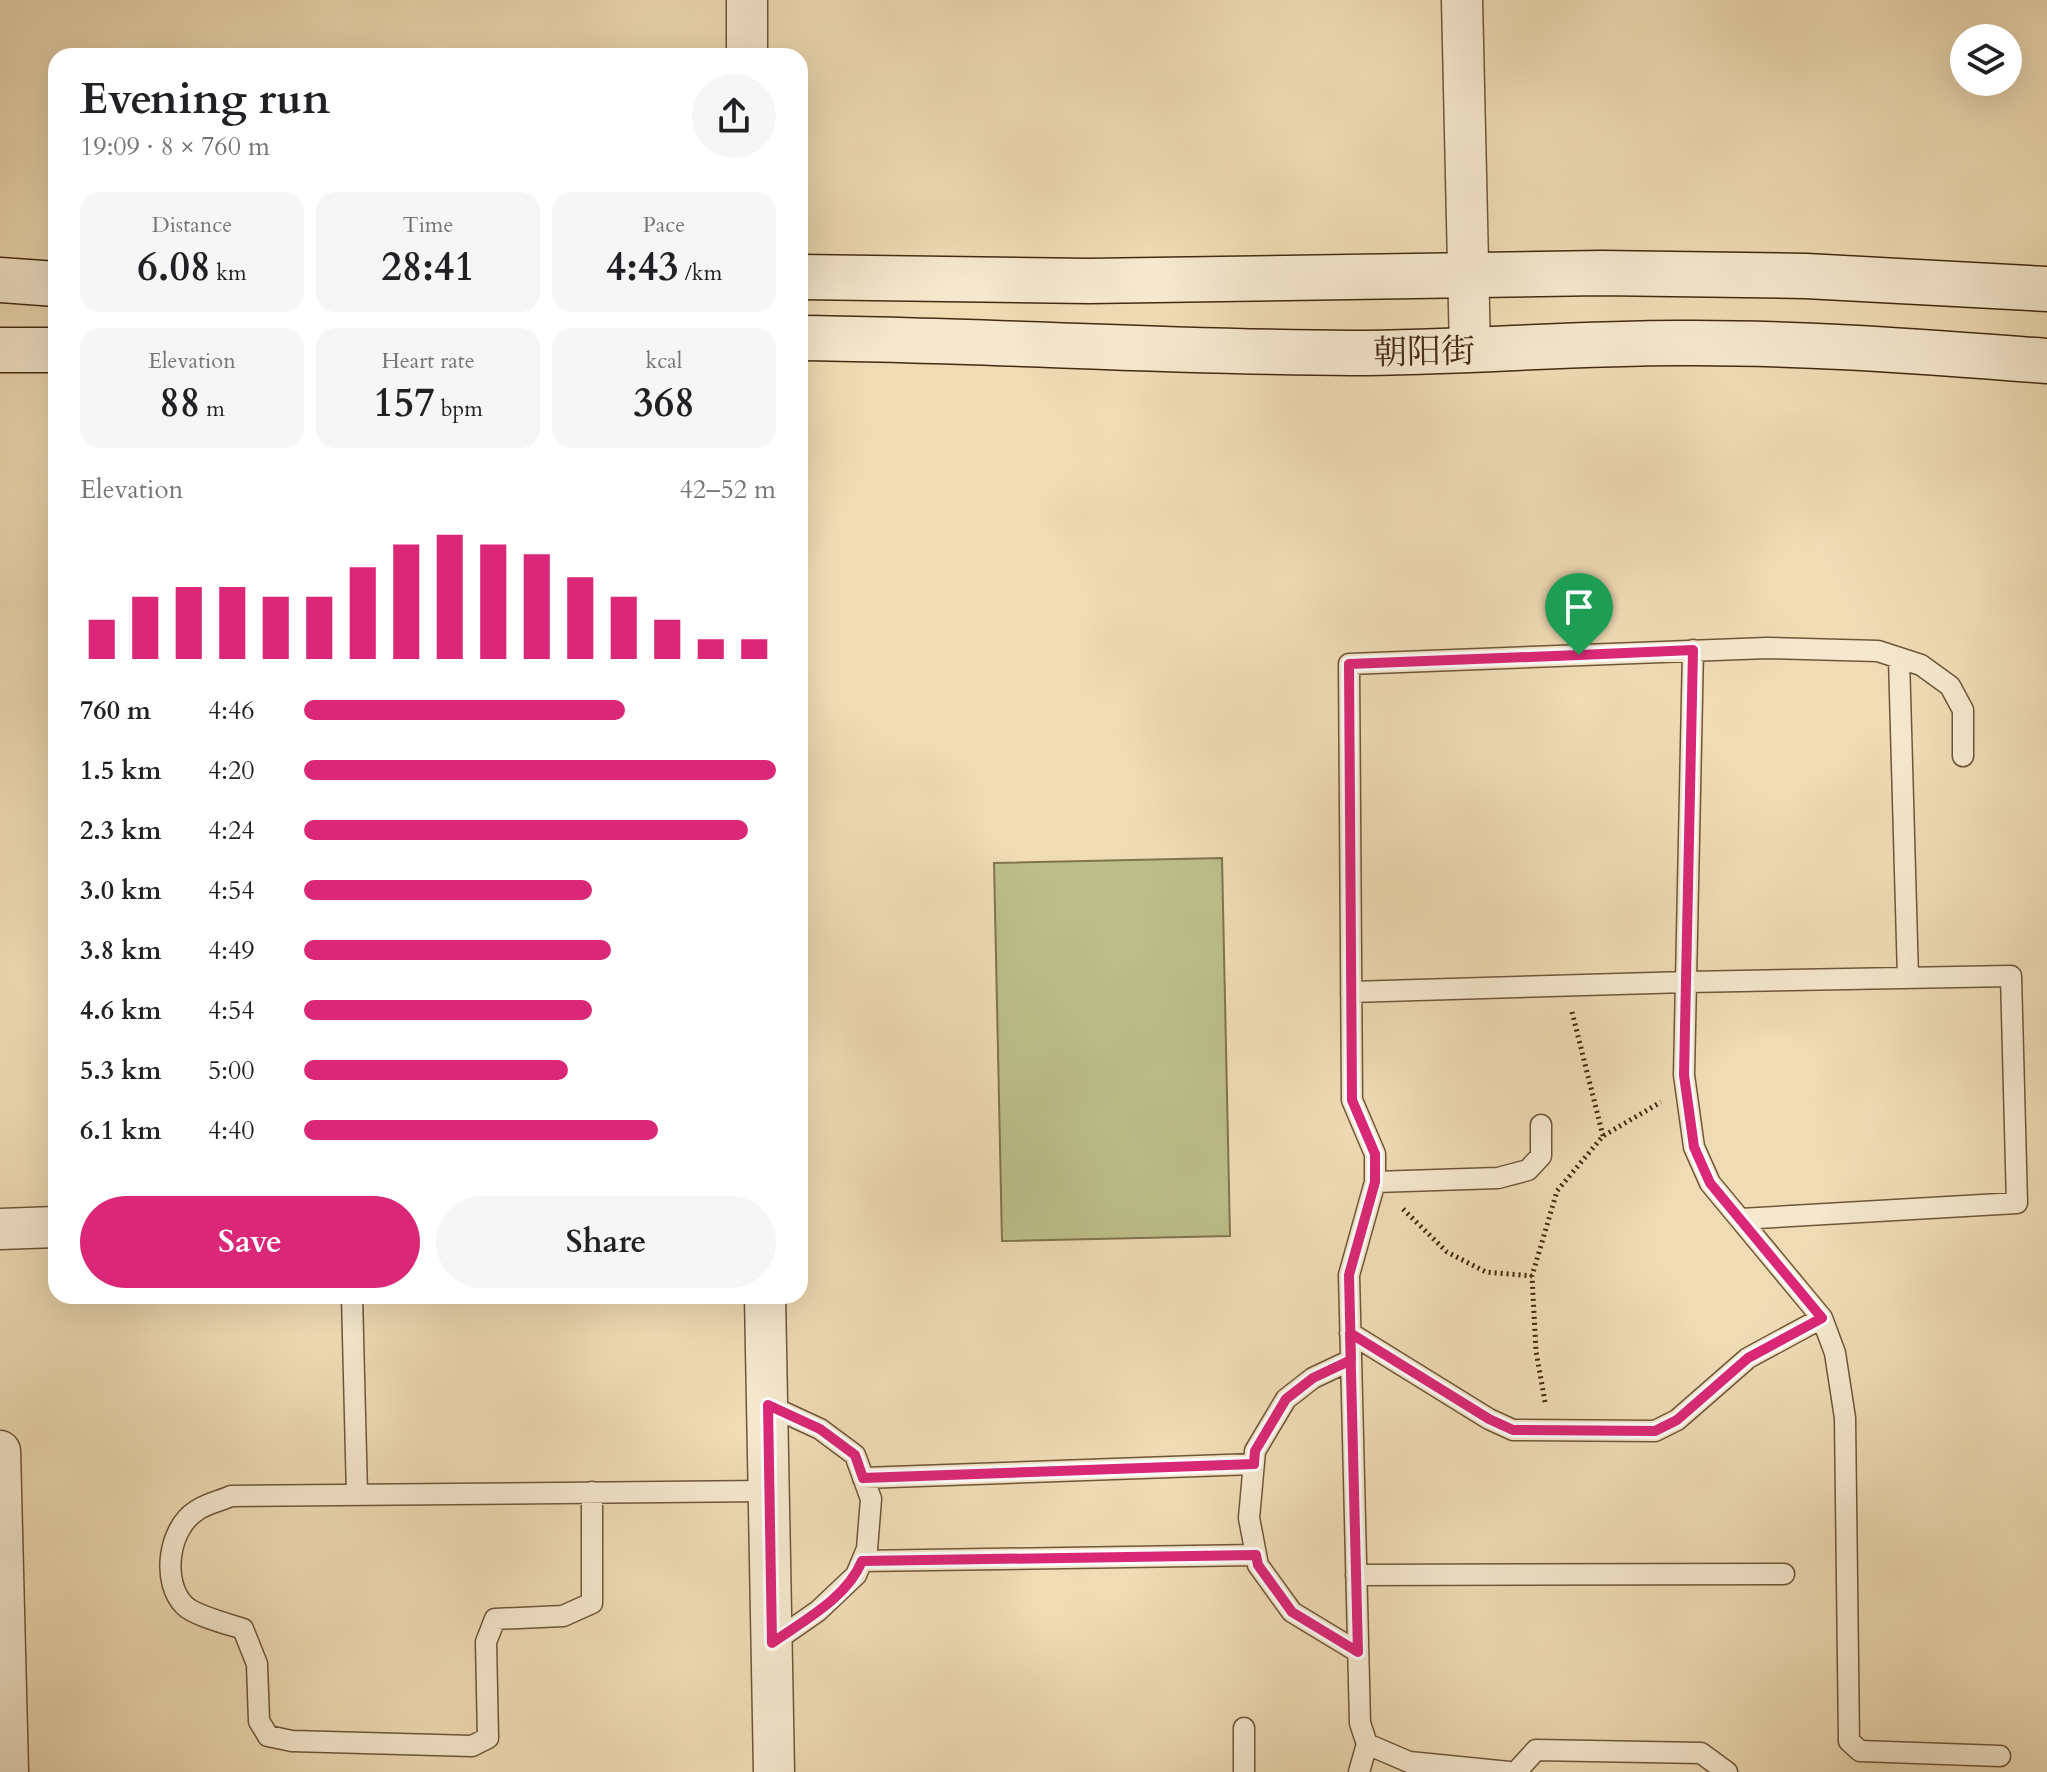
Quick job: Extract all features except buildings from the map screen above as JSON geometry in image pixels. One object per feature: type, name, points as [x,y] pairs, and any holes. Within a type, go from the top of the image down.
[{"type":"street","points":[[747,0],[747,48]]},
{"type":"street","points":[[1462,0],[1470,351]]},
{"type":"street","points":[[808,277],[1089,281],[1601,273],[1806,276],[2047,289]]},
{"type":"street","points":[[0,280],[48,283]]},
{"type":"street","name":"朝阳街","points":[[808,338],[945,339],[1284,352],[1470,351],[1692,343],[2046,350]]},
{"type":"street","points":[[0,350],[48,350]]},
{"type":"street","points":[[0,1229],[48,1227]]},
{"type":"street","points":[[765,1304],[774,1772]]},
{"type":"street","points":[[0,1451],[8,1772]]},
{"type":"lane","points":[[1359,1772],[1367,1744],[1360,1723],[1349,1275],[1375,1182],[1375,1154],[1352,1100],[1349,664],[1767,648],[1878,651],[1921,665],[1950,686],[1963,710],[1963,756]]},
{"type":"lane","points":[[1693,650],[1686,1088],[1694,1147],[1710,1183],[1822,1318],[1835,1353],[1845,1418],[1849,1741],[1860,1751],[2000,1756]]},
{"type":"lane","points":[[1899,658],[1908,978]]},
{"type":"lane","points":[[1351,992],[2011,976],[2017,1203],[1741,1219]]},
{"type":"lane","points":[[1375,1182],[1498,1178],[1528,1170],[1541,1156],[1541,1125]]},
{"type":"lane","points":[[352,1304],[357,1495]]},
{"type":"lane","points":[[1350,1333],[1489,1419],[1513,1430],[1655,1431],[1677,1420],[1748,1358],[1822,1318]]},
{"type":"lane","points":[[1351,1360],[1313,1378],[1286,1399],[1255,1451],[1249,1518],[1258,1565],[1292,1612],[1358,1652]]},
{"type":"lane","points":[[768,1405],[820,1429],[855,1455],[871,1499],[867,1549],[856,1575],[818,1611],[772,1643]]},
{"type":"lane","points":[[863,1478],[1254,1464]]},
{"type":"lane","points":[[592,1492],[592,1603],[563,1616],[495,1619],[486,1642],[488,1738],[472,1746],[292,1741],[268,1736],[259,1721],[257,1664],[243,1629],[187,1608],[172,1590],[170,1559],[181,1529],[194,1512],[231,1496],[592,1492],[769,1491]]},
{"type":"lane","points":[[862,1561],[1256,1555]]},
{"type":"lane","points":[[1356,1575],[1784,1574]]},
{"type":"lane","points":[[1244,1728],[1244,1772]]},
{"type":"lane","points":[[1367,1744],[1429,1768],[1509,1772]]},
{"type":"lane","points":[[1516,1772],[1536,1750],[1551,1750],[1701,1753],[1727,1772]]},
{"type":"path","points":[[1565,986],[1603,1136]]},
{"type":"path","points":[[1550,1430],[1536,1351],[1532,1276],[1557,1191],[1603,1136],[1686,1088]]},
{"type":"path","points":[[1375,1182],[1447,1252],[1486,1272],[1532,1276]]},
{"type":"green space","points":[[1222,858],[1230,1236],[1002,1241],[994,863]]},
{"type":"route","points":[[1579,655],[1349,664],[1352,1100],[1375,1154],[1375,1182],[1349,1275],[1351,1360],[1313,1378],[1286,1399],[1255,1451],[1254,1464],[863,1478],[855,1455],[820,1429],[768,1405],[772,1643],[818,1611],[856,1575],[862,1561],[1256,1555],[1258,1565],[1292,1612],[1358,1652],[1350,1333],[1489,1419],[1513,1430],[1655,1431],[1677,1420],[1748,1358],[1822,1318],[1710,1183],[1694,1147],[1684,1075],[1693,650],[1579,655]]}]
